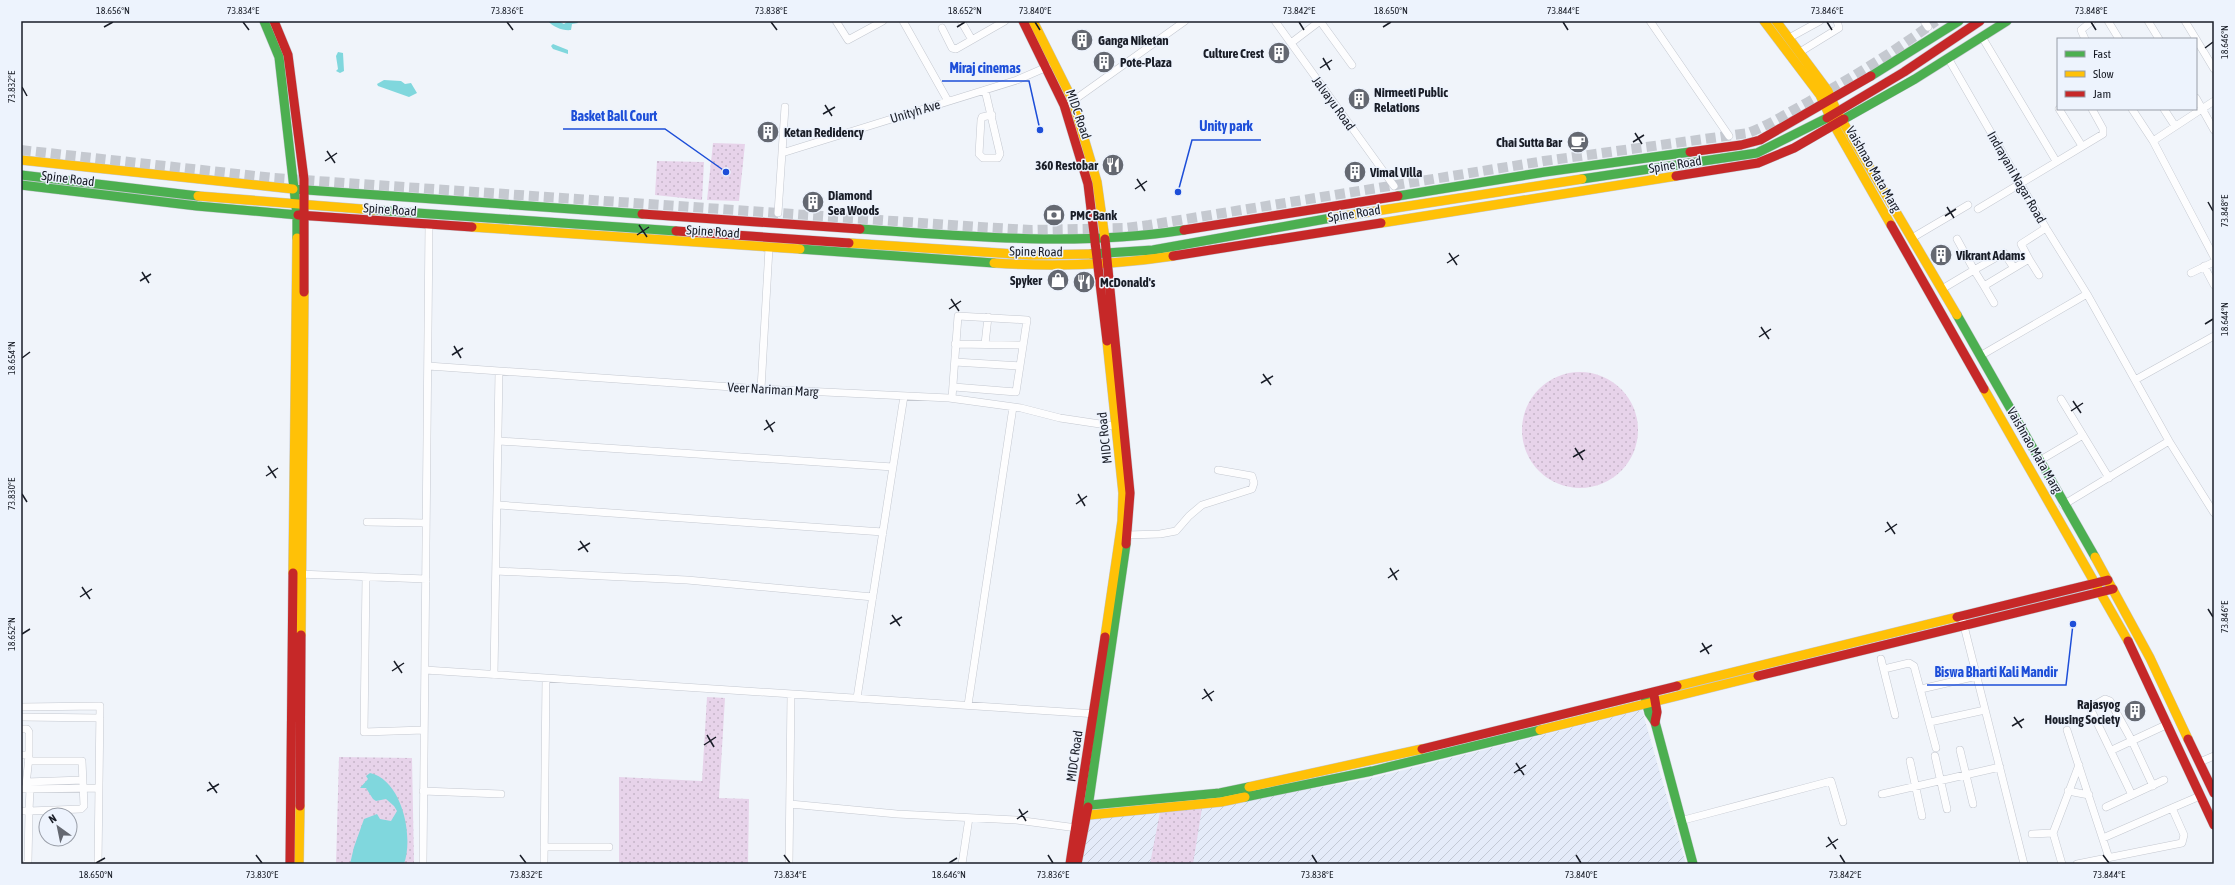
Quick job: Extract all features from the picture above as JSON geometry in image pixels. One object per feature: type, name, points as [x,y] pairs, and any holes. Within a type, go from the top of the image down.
[{"type":"main road","points":[[264,21],[279,57],[299,190],[305,205],[301,215],[297,574],[290,864]]},
{"type":"main road","points":[[274,21],[288,55],[291,71],[299,190],[295,205],[301,215]]},
{"type":"main road","name":"MIDC Road","points":[[1023,21],[1046,67],[1068,103]]},
{"type":"main road","name":"MIDC Road","points":[[1033,21],[1059,71],[1101,239],[1101,253],[1120,427],[1130,493],[1127,535],[1097,714]]},
{"type":"main road","points":[[1764,21],[1824,93]]},
{"type":"main road","points":[[1776,21],[1800,52],[1824,93]]},
{"type":"main road","name":"Spine Road","points":[[21,160],[200,181],[299,190],[979,237],[1031,240],[1101,239],[1151,235],[1546,172],[1741,145],[1760,140],[1828,102],[1903,57],[1958,21]]},
{"type":"main road","name":"Spine Road","points":[[1836,116],[1937,51],[1980,21]]},
{"type":"main road","name":"Spine Road","points":[[21,175],[191,195],[295,205],[1030,255],[1153,250],[1377,210],[1741,156],[1774,146],[1836,116],[1948,58],[2007,21]]},
{"type":"main road","name":"Vaishnao Mata Marg","points":[[1824,93],[1836,116],[1914,241],[1942,289],[2108,580],[2150,658],[2214,793]]},
{"type":"main road","name":"Vaishnao Mata Marg","points":[[1836,116],[1834,125],[2129,642],[2214,825]]},
{"type":"main road","name":"Spine Road","points":[[21,185],[197,206],[301,215],[1030,265],[1103,264],[1154,260],[1355,226],[1740,167],[1768,160],[1834,125]]},
{"type":"main road","points":[[1905,250],[1914,241]]},
{"type":"main road","name":"MIDC Road","points":[[1077,864],[1082,816],[1122,521],[1123,493],[1120,427]]},
{"type":"main road","points":[[297,574],[299,864]]},
{"type":"main road","points":[[1082,816],[1221,802],[1372,771],[1961,616],[2108,580]]},
{"type":"main road","points":[[1084,806],[1220,793],[1245,789],[1650,698],[2113,589]]},
{"type":"main road","points":[[1650,698],[1649,713],[1655,722],[1680,821],[1693,864]]},
{"type":"main road","name":"MIDC Road","points":[[1070,864],[1077,828],[1082,816]]},
{"type":"street","points":[[836,21],[848,40],[874,23],[883,21]]},
{"type":"street","points":[[903,21],[948,101]]},
{"type":"street","points":[[961,21],[972,40]]},
{"type":"street","points":[[942,28],[954,49],[972,40],[992,24],[1005,21]]},
{"type":"street","points":[[1068,103],[1185,21]]},
{"type":"street","name":"Jalvayu Road","points":[[1275,21],[1394,186]]},
{"type":"street","points":[[1291,43],[1320,21],[1352,65]]},
{"type":"street","points":[[1650,21],[1728,136]]},
{"type":"street","points":[[1789,38],[1820,21]]},
{"type":"street","points":[[1800,52],[1839,28],[1837,21]]},
{"type":"street","points":[[2085,38],[2081,30],[2092,21]]},
{"type":"street","points":[[2108,21],[2118,38]]},
{"type":"street","points":[[2148,21],[2158,38]]},
{"type":"street","points":[[2185,21],[2195,38]]},
{"type":"street","points":[[1982,37],[2056,161]]},
{"type":"street","points":[[2197,41],[2214,69]]},
{"type":"street","name":"Indrayani Nagar Road","points":[[1948,58],[2046,228],[2087,294],[2169,441],[2214,513]]},
{"type":"street","name":"Unityh Ave","points":[[782,153],[1017,80],[1046,67]]},
{"type":"street","points":[[985,90],[992,114],[1000,154],[998,158],[983,158],[979,154],[981,120],[982,117],[992,114]]},
{"type":"street","points":[[2197,100],[2214,130]]},
{"type":"street","points":[[2153,141],[2214,101]]},
{"type":"street","points":[[778,213],[785,107]]},
{"type":"street","points":[[2060,110],[2082,146]]},
{"type":"street","points":[[1978,208],[2104,132],[2093,110]]},
{"type":"street","points":[[2133,110],[2153,141],[2214,257]]},
{"type":"street","points":[[2165,110],[2175,126]]},
{"type":"street","points":[[1914,241],[1968,205]]},
{"type":"street","points":[[423,864],[429,224]]},
{"type":"street","points":[[2039,275],[2021,244],[2046,228]]},
{"type":"street","points":[[1957,239],[1994,303]]},
{"type":"street","points":[[761,389],[769,248]]},
{"type":"street","points":[[1942,289],[2004,252],[2014,268]]},
{"type":"street","points":[[1984,286],[2029,259]]},
{"type":"street","points":[[2191,273],[2214,262]]},
{"type":"street","points":[[2204,266],[2214,285]]},
{"type":"street","points":[[1980,356],[2087,294]]},
{"type":"street","points":[[952,398],[958,316],[1027,320],[1016,392],[954,387]]},
{"type":"street","points":[[985,344],[988,317]]},
{"type":"street","points":[[2135,380],[2214,336]]},
{"type":"street","points":[[955,344],[1023,346]]},
{"type":"street","points":[[955,362],[1020,366]]},
{"type":"street","name":"Veer Nariman Marg","points":[[428,366],[761,389],[952,398],[1013,407],[1120,427]]},
{"type":"street","points":[[494,675],[498,505],[499,371]]},
{"type":"street","points":[[858,698],[904,396]]},
{"type":"street","points":[[2061,399],[2109,478]]},
{"type":"street","points":[[968,705],[1013,407]]},
{"type":"street","points":[[2039,461],[2083,435]]},
{"type":"street","points":[[499,441],[893,467]]},
{"type":"street","points":[[2064,505],[2169,441]]},
{"type":"street","points":[[1127,535],[1160,534],[1176,531],[1189,516],[1202,505],[1252,489],[1254,483],[1252,476],[1218,470]]},
{"type":"street","points":[[498,505],[883,532]]},
{"type":"street","points":[[367,522],[426,523]]},
{"type":"street","points":[[496,571],[687,580],[873,597]]},
{"type":"street","points":[[297,574],[426,579]]},
{"type":"street","points":[[366,577],[364,732],[424,730]]},
{"type":"street","points":[[1961,616],[2024,864]]},
{"type":"street","points":[[1881,659],[1895,715]]},
{"type":"street","points":[[1884,669],[1912,664],[1930,722],[1939,781],[1947,809]]},
{"type":"street","points":[[425,670],[1097,714]]},
{"type":"street","points":[[1921,689],[1977,676]]},
{"type":"street","points":[[544,864],[546,678]]},
{"type":"street","points":[[789,864],[791,694]]},
{"type":"street","points":[[2132,795],[2091,707],[2105,699],[2110,700],[2132,741],[2153,786]]},
{"type":"street","points":[[21,707],[100,706],[98,864]]},
{"type":"street","points":[[1930,722],[1985,710]]},
{"type":"street","points":[[21,717],[100,718]]},
{"type":"street","points":[[2112,750],[2168,724]]},
{"type":"street","points":[[21,729],[27,729],[29,732],[26,787],[29,811],[28,862],[26,864]]},
{"type":"street","points":[[2067,730],[2109,858]]},
{"type":"street","points":[[1960,750],[1973,804]]},
{"type":"street","points":[[21,755],[28,758],[82,761],[84,789],[84,806],[81,809],[21,811]]},
{"type":"street","points":[[2200,762],[2214,756]]},
{"type":"street","points":[[1910,761],[1922,816]]},
{"type":"street","points":[[2062,864],[2052,833],[2079,765]]},
{"type":"street","points":[[1882,794],[2000,767]]},
{"type":"street","points":[[26,787],[83,780]]},
{"type":"street","points":[[2106,807],[2164,780]]},
{"type":"street","points":[[1680,821],[1832,781],[1843,822]]},
{"type":"street","points":[[26,787],[84,789],[99,788]]},
{"type":"street","points":[[423,791],[501,794]]},
{"type":"street","points":[[2068,791],[2089,795]]},
{"type":"street","points":[[2103,838],[2200,796]]},
{"type":"street","points":[[790,804],[897,814],[1016,820],[1077,828]]},
{"type":"street","points":[[2077,864],[2182,843],[2184,835],[2172,808]]},
{"type":"street","points":[[962,864],[969,818]]},
{"type":"street","points":[[2032,834],[2052,833]]},
{"type":"street","points":[[544,847],[609,847]]},
{"type":"shaded area","points":[[713,143],[745,144],[739,201],[707,200]]},
{"type":"shaded area","points":[[657,161],[704,162],[702,200],[655,195]]},
{"type":"shaded area","points":[[1580,372],[1602,376],[1621,389],[1634,408],[1638,430],[1634,452],[1621,471],[1602,484],[1580,488],[1558,484],[1539,471],[1526,452],[1522,430],[1526,408],[1539,389],[1558,376]]},
{"type":"shaded area","points":[[707,697],[725,698],[719,798],[749,799],[748,864],[619,864],[619,777],[702,781]]},
{"type":"shaded area","points":[[1642,710],[1686,864],[1082,864],[1090,818],[1229,803],[1368,779]]},
{"type":"shaded area","points":[[339,757],[412,758],[414,864],[336,864]]},
{"type":"shaded area","points":[[1202,808],[1193,864],[1150,864],[1160,812]]},
{"type":"water","points":[[548,21],[558,21],[564,24],[568,21],[577,21],[578,23],[572,24],[571,30],[568,30],[555,27]]},
{"type":"water","points":[[553,44],[568,50],[568,54],[553,49],[551,46]]},
{"type":"water","points":[[338,52],[343,53],[344,71],[340,73],[336,71],[338,69],[336,56]]},
{"type":"water","points":[[384,80],[401,81],[405,84],[411,83],[417,93],[409,97],[378,86],[377,84]]},
{"type":"water","points":[[370,773],[381,778],[390,786],[403,811],[407,839],[407,852],[404,864],[350,864],[354,847],[364,819],[377,814],[380,819],[391,821],[397,811],[386,799],[376,801],[366,788],[360,788],[368,779],[366,776]]},
{"type":"tunnel","points":[[21,150],[274,178],[1031,230],[1126,228],[1544,161],[1748,133],[1778,119],[1873,64],[1936,21]]},
{"type":"traffic: fast","points":[[264,21],[279,57],[297,215],[297,238]]},
{"type":"traffic: fast","points":[[1871,76],[1959,21]]},
{"type":"traffic: fast","points":[[1844,119],[1915,79],[2007,21]]},
{"type":"traffic: fast","points":[[1582,179],[1757,153],[1827,118]]},
{"type":"traffic: fast","points":[[1398,196],[1545,172],[1690,152]]},
{"type":"traffic: fast","points":[[21,175],[198,196]]},
{"type":"traffic: fast","points":[[21,185],[197,206],[298,215]]},
{"type":"traffic: fast","points":[[293,189],[642,214]]},
{"type":"traffic: fast","points":[[374,210],[676,231]]},
{"type":"traffic: fast","points":[[1091,254],[1153,250],[1331,218]]},
{"type":"traffic: fast","points":[[860,229],[982,237],[1063,239],[1103,238],[1184,230]]},
{"type":"traffic: fast","points":[[800,249],[994,263]]},
{"type":"traffic: fast","points":[[1957,315],[2095,557]]},
{"type":"traffic: fast","points":[[1088,807],[1126,544]]},
{"type":"traffic: fast","points":[[1645,697],[1649,713],[1655,722],[1693,864]]},
{"type":"traffic: fast","points":[[1245,797],[1372,771],[1540,730]]},
{"type":"traffic: fast","points":[[1080,806],[1220,793],[1249,787]]},
{"type":"traffic: slow","points":[[1033,21],[1073,101],[1097,182],[1105,239]]},
{"type":"traffic: slow","points":[[1764,21],[1820,95],[1834,125],[1891,225]]},
{"type":"traffic: slow","points":[[1776,21],[1828,91],[1837,112],[1957,315]]},
{"type":"traffic: slow","points":[[21,160],[293,189]]},
{"type":"traffic: slow","points":[[1381,223],[1676,176]]},
{"type":"traffic: slow","points":[[1331,218],[1582,179]]},
{"type":"traffic: slow","points":[[198,196],[374,210]]},
{"type":"traffic: slow","points":[[472,227],[800,249]]},
{"type":"traffic: slow","points":[[293,573],[297,238]]},
{"type":"traffic: slow","points":[[849,243],[1030,255],[1091,254]]},
{"type":"traffic: slow","points":[[994,263],[1039,265],[1084,264],[1173,256]]},
{"type":"traffic: slow","points":[[301,635],[304,292]]},
{"type":"traffic: slow","points":[[1105,637],[1122,521],[1123,493],[1107,341]]},
{"type":"traffic: slow","points":[[1984,389],[2128,641]]},
{"type":"traffic: slow","points":[[2095,557],[2150,658],[2188,739]]},
{"type":"traffic: slow","points":[[1677,686],[1957,617]]},
{"type":"traffic: slow","points":[[1540,730],[1758,676]]},
{"type":"traffic: slow","points":[[1249,787],[1422,749]]},
{"type":"traffic: slow","points":[[1079,816],[1221,802],[1245,797]]},
{"type":"traffic: slow","points":[[299,864],[300,806]]},
{"type":"traffic: jam","points":[[274,21],[288,55],[304,179],[304,292]]},
{"type":"traffic: jam","points":[[1023,21],[1064,105],[1088,184],[1107,341]]},
{"type":"traffic: jam","points":[[1827,118],[1904,72],[1980,21]]},
{"type":"traffic: jam","points":[[1690,152],[1741,145],[1760,140],[1871,76]]},
{"type":"traffic: jam","points":[[1676,176],[1758,163],[1794,148],[1844,119]]},
{"type":"traffic: jam","points":[[1184,230],[1398,196]]},
{"type":"traffic: jam","points":[[642,214],[860,229]]},
{"type":"traffic: jam","points":[[298,215],[472,227]]},
{"type":"traffic: jam","points":[[1173,256],[1381,223]]},
{"type":"traffic: jam","points":[[1891,225],[1984,389]]},
{"type":"traffic: jam","points":[[676,231],[849,243]]},
{"type":"traffic: jam","points":[[1105,239],[1130,493],[1126,544]]},
{"type":"traffic: jam","points":[[290,864],[293,573]]},
{"type":"traffic: jam","points":[[1957,617],[2108,580]]},
{"type":"traffic: jam","points":[[1758,676],[2113,589]]},
{"type":"traffic: jam","points":[[300,806],[301,635]]},
{"type":"traffic: jam","points":[[1070,864],[1105,637]]},
{"type":"traffic: jam","points":[[2128,641],[2214,825]]},
{"type":"traffic: jam","points":[[1422,749],[1677,686]]},
{"type":"traffic: jam","points":[[1654,695],[1657,712],[1655,722]]},
{"type":"traffic: jam","points":[[2188,739],[2214,793]]},
{"type":"traffic: jam","points":[[1077,864],[1088,807]]},
{"type":"place","name":"Ganga Niketan","points":[[1082,40]]},
{"type":"place","name":"Culture Crest","points":[[1279,53]]},
{"type":"place","name":"Pote-Plaza","points":[[1104,62]]},
{"type":"place","name":"Nirmeeti Public Relations","points":[[1359,99]]},
{"type":"place","name":"Miraj cinemas","points":[[1040,130]]},
{"type":"place","name":"Ketan Redidency","points":[[768,132]]},
{"type":"place","name":"Chai Sutta Bar","points":[[1578,142]]},
{"type":"place","name":"360 Restobar","points":[[1113,165]]},
{"type":"place","name":"Basket Ball Court","points":[[726,172]]},
{"type":"place","name":"Vimal Villa","points":[[1355,172]]},
{"type":"place","name":"Unity park","points":[[1178,192]]},
{"type":"place","name":"Diamond Sea Woods","points":[[813,202]]},
{"type":"place","name":"PMC Bank","points":[[1054,215]]},
{"type":"place","name":"Vikrant Adams","points":[[1941,255]]},
{"type":"place","name":"Spyker","points":[[1058,280]]},
{"type":"place","name":"McDonald's","points":[[1084,282]]},
{"type":"place","name":"Biswa Bharti Kali Mandir","points":[[2073,624]]},
{"type":"place","name":"Rajasyog Housing Society","points":[[2135,711]]}]
